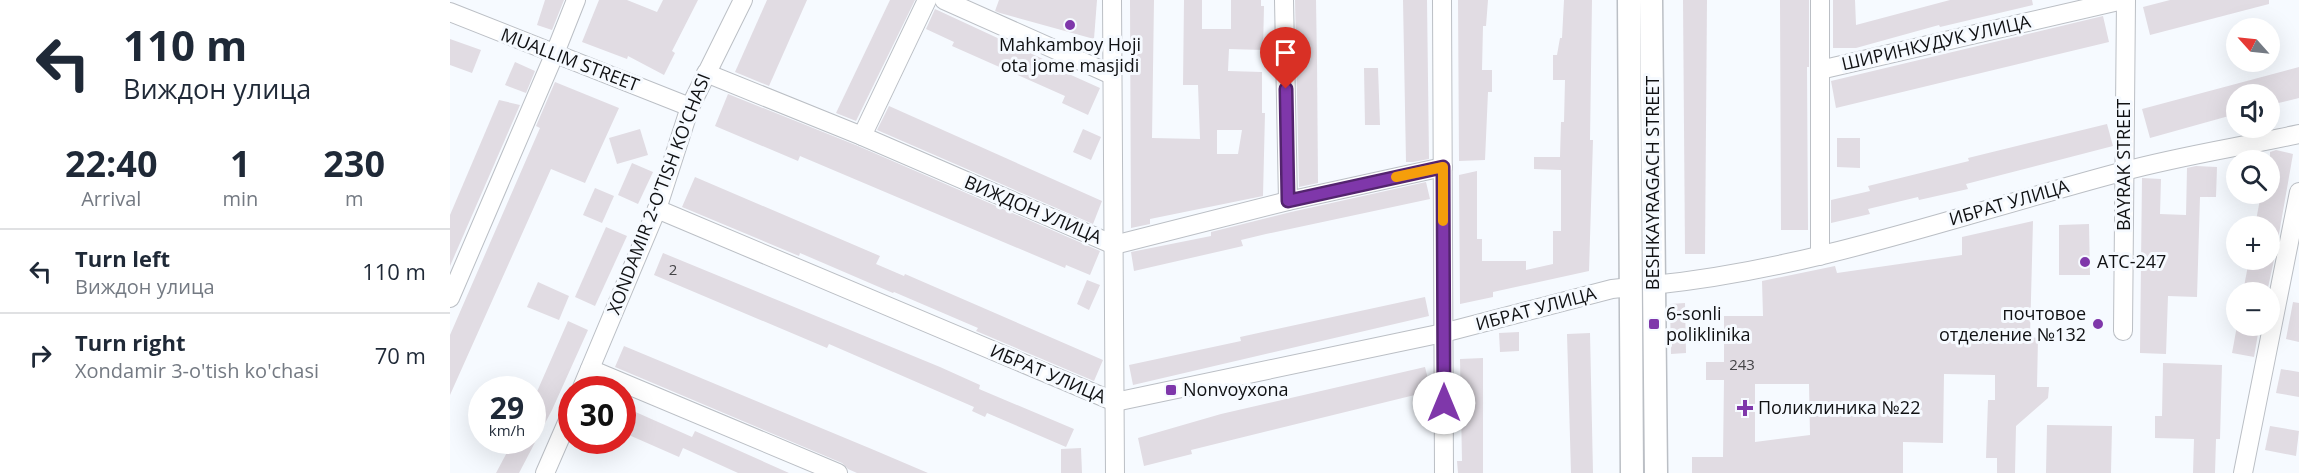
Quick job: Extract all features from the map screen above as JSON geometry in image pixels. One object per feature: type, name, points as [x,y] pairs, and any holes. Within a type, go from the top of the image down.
[{"type":"main road","name":"BESHKAYRAGACH STREET","points":[[1629,0],[1642,286],[1656,473]]},
{"type":"main road","name":"BESHKAYRAGACH STREET","points":[[1632,473],[1642,286],[1652,0]]},
{"type":"street","points":[[450,298],[576,0]]},
{"type":"street","name":"XONDAMIR 2-O'TISH KO'CHASI","points":[[587,376],[657,209],[690,107],[743,0]]},
{"type":"street","points":[[862,136],[927,0]]},
{"type":"street","points":[[944,0],[1112,75]]},
{"type":"street","points":[[1112,0],[1115,473]]},
{"type":"street","points":[[1284,0],[1288,201]]},
{"type":"street","points":[[1442,0],[1444,473]]},
{"type":"street","points":[[1820,0],[1820,256]]},
{"type":"street","name":"ШИРИНКУДУК УЛИЦА","points":[[1820,70],[2125,0]]},
{"type":"street","name":"BAYRAK STREET","points":[[2124,331],[2125,0]]},
{"type":"street","name":"MUALLIM STREET","points":[[450,12],[690,107]]},
{"type":"street","name":"ВИЖДОН УЛИЦА","points":[[706,73],[862,136],[1114,245],[1288,201],[1443,167]]},
{"type":"street","name":"ИБРАТ УЛИЦА","points":[[657,209],[1115,402],[1443,333],[1612,289],[1730,276],[1820,256],[2124,171],[2299,134]]},
{"type":"street","points":[[2243,473],[2299,192]]},
{"type":"street","points":[[590,369],[838,473]]},
{"type":"street","points":[[545,473],[558,443]]},
{"type":"building","points":[[545,0],[564,0],[552,30],[537,25]]},
{"type":"building","points":[[599,0],[627,0],[657,12],[663,0],[698,0],[672,51],[675,53],[664,75],[628,56],[627,59],[582,42]]},
{"type":"building","points":[[767,0],[807,0],[769,86],[735,72]]},
{"type":"building","points":[[890,0],[915,0],[856,121],[836,113]]},
{"type":"building","name":"Mahkamboy Hoji ota jome masjidi","points":[[999,0],[1097,0],[1094,39],[995,11]]},
{"type":"building","points":[[1130,0],[1154,0],[1152,138],[1200,139],[1198,85],[1183,85],[1184,0],[1202,0],[1202,29],[1231,29],[1231,0],[1261,0],[1261,6],[1264,6],[1263,50],[1229,49],[1228,71],[1262,72],[1262,113],[1265,113],[1263,196],[1150,219],[1150,224],[1131,228]],"holes":[[[1217,130],[1242,130],[1238,154],[1217,154]]]},
{"type":"building","points":[[1295,0],[1316,0],[1318,183],[1299,187]]},
{"type":"building","points":[[1403,0],[1427,0],[1429,159],[1413,162],[1406,162]]},
{"type":"building","points":[[1458,0],[1488,0],[1486,26],[1483,26],[1482,70],[1492,70],[1492,92],[1488,92],[1485,160],[1459,161]]},
{"type":"building","points":[[1564,0],[1592,0],[1590,140],[1593,140],[1589,271],[1493,292],[1493,297],[1460,304],[1459,175],[1477,171],[1477,239],[1482,239],[1482,261],[1526,261],[1526,270],[1553,264],[1553,231],[1561,231],[1561,170],[1534,169],[1534,157],[1560,157],[1565,80],[1553,80],[1553,55],[1557,55],[1560,38],[1562,38]]},
{"type":"building","points":[[1683,0],[1707,0],[1705,254],[1685,254]]},
{"type":"building","points":[[1780,0],[1809,0],[1808,230],[1781,230]]},
{"type":"building","points":[[1833,0],[1855,0],[1856,25],[1950,0],[2032,0],[2033,5],[1940,27],[1939,25],[1856,48],[1833,48]]},
{"type":"building","points":[[2170,0],[2269,0],[2269,4],[2150,35],[2143,7]]},
{"type":"building","points":[[935,9],[1073,73],[1071,75],[1100,88],[1088,115],[1062,103],[1065,96],[952,46],[954,42],[926,29]]},
{"type":"building","points":[[2103,16],[2109,42],[1836,108],[1831,81]]},
{"type":"building","points":[[450,39],[481,50],[472,73],[450,65]]},
{"type":"building","points":[[515,62],[535,71],[526,93],[505,85]]},
{"type":"building","points":[[2299,67],[2299,98],[2280,103],[2280,84],[2235,84]]},
{"type":"building","points":[[1364,68],[1378,68],[1380,125],[1365,125]]},
{"type":"building","points":[[555,82],[619,108],[585,183],[551,169],[450,395],[450,335],[540,128],[536,126]]},
{"type":"building","points":[[2226,87],[2226,117],[2150,138],[2142,109]]},
{"type":"building","points":[[728,94],[858,146],[1100,251],[1090,275],[1066,265],[1065,268],[800,156],[798,161],[715,126]]},
{"type":"building","points":[[499,100],[520,105],[450,266],[450,215]]},
{"type":"building","points":[[889,106],[1102,201],[1093,224],[877,130]]},
{"type":"building","points":[[2107,124],[2113,146],[1966,184],[1968,189],[1919,200],[1918,197],[1868,209],[1870,214],[1831,223],[1831,200],[1870,191],[1868,186],[1969,161],[1968,158]]},
{"type":"building","points":[[640,129],[648,155],[617,164],[609,138]]},
{"type":"building","points":[[1083,129],[1101,137],[1091,160],[1073,152]]},
{"type":"building","points":[[1837,138],[1860,138],[1860,168],[1837,167]]},
{"type":"building","points":[[2280,151],[2293,154],[2280,228],[2280,216],[2257,216],[2259,204],[2280,204]]},
{"type":"building","points":[[632,163],[653,172],[638,204],[618,195]]},
{"type":"building","points":[[2217,167],[2216,197],[2200,197],[2197,297],[2168,296],[2166,354],[2140,353],[2142,178],[2161,179],[2160,214],[2186,215],[2187,168]]},
{"type":"building","points":[[695,177],[880,256],[876,264],[904,276],[905,274],[1103,360],[1094,381],[976,331],[978,328],[894,292],[800,253],[799,256],[682,207]]},
{"type":"building","points":[[1426,182],[1430,199],[1241,240],[1243,246],[1134,271],[1131,252],[1211,236],[1211,232]]},
{"type":"building","points":[[595,188],[614,196],[602,223],[583,215]]},
{"type":"building","points":[[2033,221],[2030,337],[2038,338],[2037,387],[2049,387],[2048,398],[2016,426],[2015,473],[1997,473],[1997,458],[1986,458],[1988,400],[1995,400],[1995,375],[1944,374],[1943,443],[1903,442],[1903,473],[1692,473],[1692,457],[1723,457],[1724,380],[1706,380],[1706,362],[1724,362],[1724,316],[1763,316],[1762,281],[1835,266],[1837,273],[1962,255],[1962,237]],"holes":[[[1755,384],[1809,384],[1810,435],[1755,442]]]},
{"type":"building","points":[[2089,224],[2090,275],[2059,275],[2059,225]]},
{"type":"building","points":[[606,227],[627,236],[595,306],[575,297]]},
{"type":"building","points":[[663,253],[940,367],[980,385],[979,389],[1074,429],[1066,447],[987,413],[985,417],[972,411],[974,407],[829,344],[827,348],[654,275]]},
{"type":"building","points":[[2247,270],[2272,270],[2269,282],[2245,282]]},
{"type":"building","points":[[1087,280],[1100,285],[1089,310],[1077,304]]},
{"type":"building","points":[[538,282],[569,296],[559,320],[527,307]]},
{"type":"building","points":[[1425,297],[1429,316],[1133,385],[1129,365],[1241,341],[1240,337]]},
{"type":"building","points":[[2293,302],[2299,303],[2299,342],[2286,339]]},
{"type":"building","points":[[1685,303],[1686,353],[1671,354],[1670,304]]},
{"type":"building","points":[[568,321],[588,330],[567,376],[558,376],[558,397],[546,421],[546,376],[544,376]]},
{"type":"building","points":[[1519,332],[1519,351],[1500,352],[1499,333]]},
{"type":"building","points":[[1590,333],[1593,473],[1571,473],[1567,334]]},
{"type":"building","points":[[2235,336],[2258,336],[2254,357],[2232,353]]},
{"type":"building","points":[[624,346],[928,473],[857,473],[842,463],[615,367]]},
{"type":"building","points":[[1483,358],[1483,473],[1458,473],[1457,461],[1462,461],[1460,359]]},
{"type":"building","points":[[2163,363],[2222,365],[2220,439],[2216,439],[2215,473],[2193,473],[2194,439],[2155,438],[2155,416],[2162,416]]},
{"type":"building","points":[[1425,367],[1431,391],[1191,450],[1192,454],[1144,466],[1138,438],[1221,414]]},
{"type":"building","points":[[2281,369],[2299,372],[2299,397],[2276,393]]},
{"type":"building","points":[[636,412],[692,437],[695,431],[789,473],[738,473],[683,448],[679,457],[636,438]]},
{"type":"building","points":[[2047,425],[2112,426],[2111,473],[2046,473]]},
{"type":"building","points":[[2270,426],[2299,431],[2296,456],[2265,450]]},
{"type":"building","points":[[1081,448],[1082,473],[1061,473],[1061,449]]},
{"type":"building","points":[[506,454],[529,454],[519,473],[496,473]]},
{"type":"slow traffic","points":[[1396,177],[1443,167],[1443,221]]},
{"type":"place","name":"Mahkamboy Hoji ota jome masjidi","points":[[1070,25]]},
{"type":"place","name":"АТС-247","points":[[2085,262]]},
{"type":"place","name":"6-sonli poliklinika","points":[[1654,324]]},
{"type":"place","name":"почтовое отделение №132","points":[[2098,324]]},
{"type":"place","name":"Nonvoyxona","points":[[1171,390]]},
{"type":"place","name":"Поликлиника №22","points":[[1745,408]]},
{"type":"route","points":[[1286,89],[1288,201],[1443,167],[1444,403]]}]
